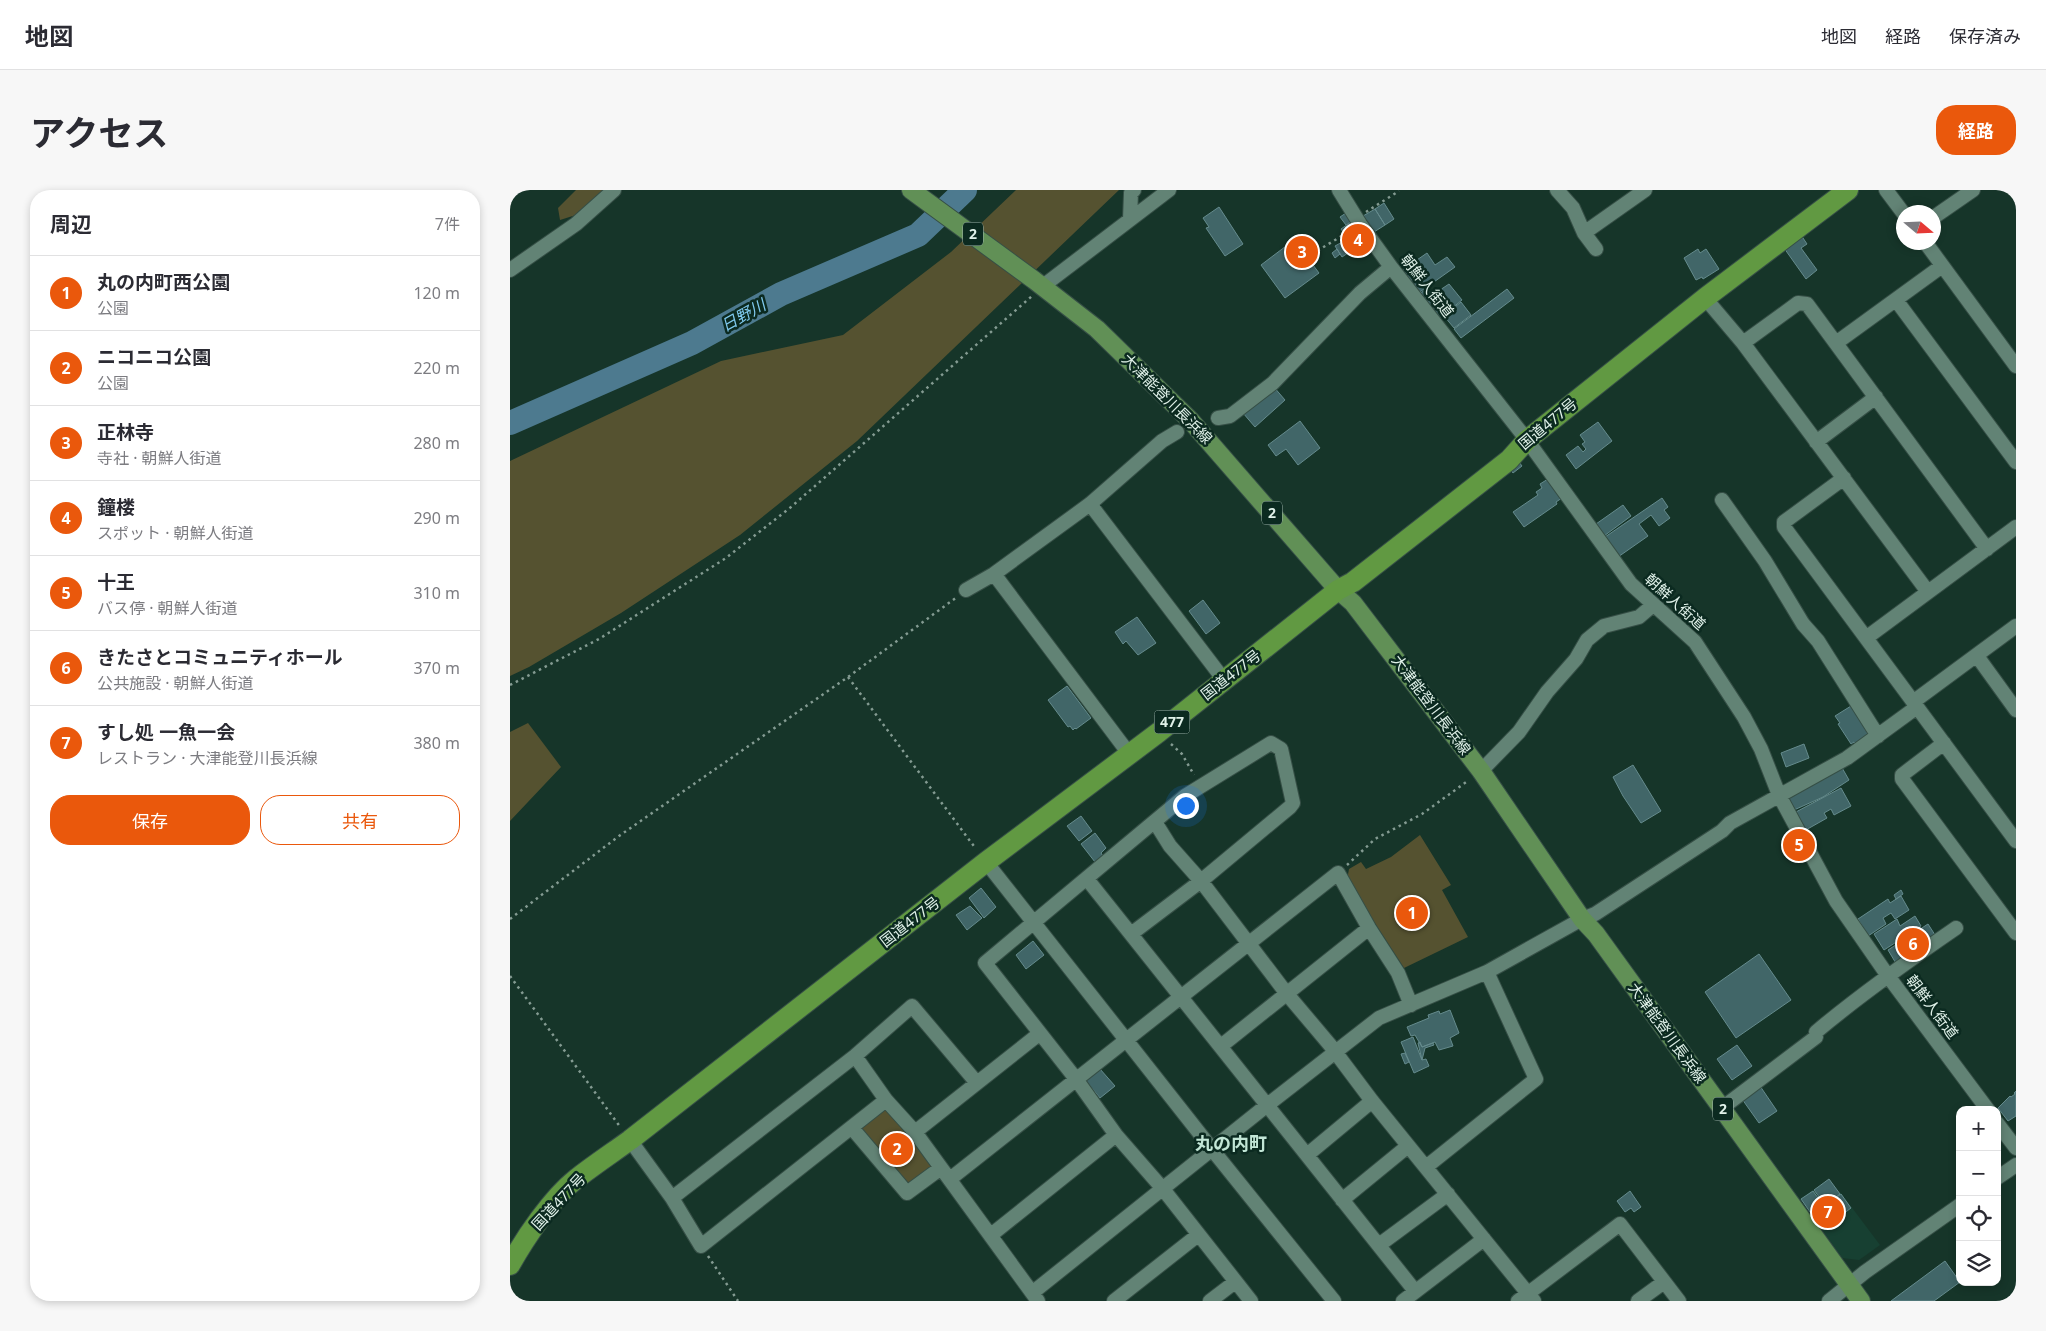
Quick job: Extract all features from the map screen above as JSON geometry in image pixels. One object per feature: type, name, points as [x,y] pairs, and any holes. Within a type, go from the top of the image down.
[{"type":"highway","name":"国道477号","points":[[510,1265],[520,1246],[543,1215],[575,1180],[630,1140],[986,862],[1130,755],[1338,590],[1353,582],[1509,460],[1527,440],[1705,298],[1848,190]]},
{"type":"main road","name":"大津能登川長浜線","points":[[911,190],[1038,283],[1096,329],[1191,420],[1338,590],[1353,603],[1481,771],[1582,919],[1596,934],[1861,1301]]},
{"type":"street","points":[[510,270],[576,224],[614,190]]},
{"type":"street","points":[[1130,219],[1131,193],[1134,190]]},
{"type":"street","points":[[1038,283],[1169,190]]},
{"type":"street","name":"朝鮮人街道","points":[[1339,190],[1356,219],[1391,267],[1527,440],[1631,584],[1695,642],[1724,684],[1761,749],[1779,795],[1836,901],[1888,976],[1985,1106]]},
{"type":"street","points":[[1557,190],[1573,208],[1584,232],[1596,249]]},
{"type":"street","points":[[1584,232],[1645,190]]},
{"type":"street","points":[[1886,190],[1897,205]]},
{"type":"street","points":[[1941,213],[1974,190]]},
{"type":"street","points":[[1931,250],[2016,366]]},
{"type":"street","points":[[1836,343],[1942,266]]},
{"type":"street","points":[[1218,418],[1230,416],[1273,383],[1360,293],[1391,267]]},
{"type":"street","points":[[1705,298],[1743,343],[1928,592]]},
{"type":"street","points":[[1896,300],[2016,462]]},
{"type":"street","points":[[1743,343],[1798,303],[1807,304],[1987,549]]},
{"type":"street","points":[[1816,442],[1876,398]]},
{"type":"street","points":[[966,590],[994,574],[1090,504],[1162,441],[1177,432]]},
{"type":"street","points":[[1844,478],[1784,522],[1784,527],[2016,841]]},
{"type":"street","points":[[1722,500],[1765,561],[1803,624],[1818,641],[1878,736]]},
{"type":"street","points":[[1090,504],[1224,680]]},
{"type":"street","points":[[1866,638],[2016,527]]},
{"type":"street","points":[[994,574],[1130,755]]},
{"type":"street","points":[[1481,771],[1519,732],[1547,692],[1576,659],[1587,640],[1604,626],[1639,617],[1653,605]]},
{"type":"street","points":[[855,1056],[886,1100],[915,1132],[1035,1297],[1163,1189],[1379,1018],[1486,972],[1582,919],[1595,914],[1722,831],[1730,823],[1847,758],[1878,736],[1915,704],[2016,626]]},
{"type":"street","points":[[1977,656],[2016,710]]},
{"type":"street","points":[[1131,934],[1201,881],[1293,803],[1281,749],[1272,743],[1185,796],[984,963],[1076,1079],[1116,1135],[1163,1189],[1251,1301]]},
{"type":"street","points":[[1944,743],[1902,775],[1902,779],[2016,933]]},
{"type":"street","points":[[1155,822],[1170,846],[1201,881],[1372,1102],[1484,1239],[1526,1298],[1620,1224],[1679,1301]]},
{"type":"street","points":[[986,862],[1334,1301]]},
{"type":"street","points":[[852,1128],[906,1193],[945,1173],[1076,1079],[1338,873],[1398,973],[1411,1004]]},
{"type":"street","points":[[1087,879],[1179,997],[1221,1046],[1266,1106],[1415,1291]]},
{"type":"street","points":[[1221,1046],[1370,928]]},
{"type":"street","points":[[1722,1108],[1816,1034],[1847,1006],[1956,928]]},
{"type":"street","points":[[1426,1167],[1536,1079],[1486,972]]},
{"type":"street","points":[[672,1198],[855,1056],[912,1006],[977,1083]]},
{"type":"street","points":[[915,1132],[1039,1034]]},
{"type":"street","points":[[630,1140],[672,1198],[701,1246],[886,1100]]},
{"type":"street","points":[[1307,1155],[1372,1102]]},
{"type":"street","points":[[2001,1127],[2016,1148]]},
{"type":"street","points":[[991,1235],[1116,1135]]},
{"type":"street","points":[[1342,1200],[1408,1146]]},
{"type":"street","points":[[2001,1175],[2016,1165]]},
{"type":"street","points":[[1379,1245],[1448,1194]]},
{"type":"street","points":[[1829,1301],[1865,1272],[1956,1208]]},
{"type":"street","points":[[1114,1301],[1198,1235]]},
{"type":"street","points":[[1402,1301],[1484,1239]]},
{"type":"street","points":[[1210,1301],[1235,1282]]},
{"type":"street","points":[[1638,1301],[1664,1282]]},
{"type":"path","points":[[1356,219],[1398,191]]},
{"type":"path","points":[[1312,254],[1345,234]]},
{"type":"path","points":[[510,685],[599,638],[726,558],[791,507],[1038,283]]},
{"type":"path","points":[[510,920],[619,836],[848,677],[966,590]]},
{"type":"path","points":[[848,677],[986,862]]},
{"type":"path","points":[[1159,732],[1182,754],[1200,787]]},
{"type":"path","points":[[1338,873],[1375,838],[1422,814],[1481,771]]},
{"type":"path","points":[[510,976],[630,1140]]},
{"type":"path","points":[[701,1246],[738,1301]]},
{"type":"shaded area","points":[[576,190],[608,190],[579,214],[560,220],[558,208]]},
{"type":"shaded area","points":[[1016,190],[1119,190],[857,441],[740,535],[621,613],[529,667],[510,676],[510,461],[721,361],[843,335],[951,252]]},
{"type":"shaded area","points":[[528,723],[561,767],[510,821],[510,732]]},
{"type":"shaded area","points":[[1420,835],[1451,885],[1442,890],[1468,937],[1404,968],[1347,880],[1349,869],[1361,862],[1366,869],[1391,857]]},
{"type":"shaded area","points":[[882,1109],[890,1109],[935,1167],[911,1185],[904,1186],[859,1130]]},
{"type":"shaded area","points":[[1813,1190],[1825,1206],[1841,1193],[1880,1245],[1859,1260],[1842,1258],[1800,1199]]},
{"type":"building","points":[[1384,203],[1394,219],[1385,225],[1375,209]]},
{"type":"building","points":[[1219,207],[1243,244],[1225,256],[1206,228],[1209,227],[1203,218]]},
{"type":"building","points":[[1375,209],[1385,225],[1374,232],[1363,216]]},
{"type":"building","points":[[1346,213],[1352,221],[1346,225],[1340,217]]},
{"type":"building","points":[[1351,222],[1358,232],[1348,239],[1341,229]]},
{"type":"building","points":[[1359,233],[1366,242],[1356,248],[1350,239]]},
{"type":"building","points":[[1801,235],[1807,244],[1801,248],[1817,270],[1806,279],[1784,248]]},
{"type":"building","points":[[1294,240],[1301,250],[1305,247],[1317,262],[1313,265],[1319,273],[1285,298],[1261,265]]},
{"type":"building","points":[[1344,241],[1351,251],[1342,257],[1335,246]]},
{"type":"building","points":[[1337,249],[1340,254],[1335,258],[1332,253]]},
{"type":"building","points":[[1698,249],[1700,253],[1706,249],[1719,269],[1703,279],[1702,277],[1696,280],[1684,258]]},
{"type":"building","points":[[1427,253],[1435,265],[1447,257],[1455,267],[1417,294],[1401,271]]},
{"type":"building","points":[[1449,284],[1462,300],[1440,318],[1425,300]]},
{"type":"building","points":[[1427,288],[1431,295],[1425,299],[1421,293]]},
{"type":"building","points":[[1507,289],[1514,298],[1461,338],[1454,329]]},
{"type":"building","points":[[1461,302],[1471,315],[1454,328],[1444,316]]},
{"type":"building","points":[[1273,386],[1285,400],[1255,427],[1243,413]]},
{"type":"building","points":[[1300,421],[1320,448],[1298,465],[1286,449],[1276,456],[1268,445]]},
{"type":"building","points":[[1598,422],[1612,441],[1576,469],[1566,455],[1578,446],[1583,452],[1586,449],[1582,444],[1585,442],[1580,435]]},
{"type":"building","points":[[1519,462],[1522,466],[1513,473],[1510,469]]},
{"type":"building","points":[[1548,479],[1562,498],[1556,502],[1557,504],[1524,527],[1513,512],[1538,495],[1536,492],[1542,488],[1540,484]]},
{"type":"building","points":[[1662,498],[1668,507],[1664,510],[1670,518],[1659,526],[1651,515],[1639,524],[1648,536],[1618,557],[1605,537]]},
{"type":"building","points":[[1623,505],[1631,516],[1604,536],[1596,524]]},
{"type":"building","points":[[1203,600],[1220,623],[1206,634],[1189,611]]},
{"type":"building","points":[[1137,617],[1156,643],[1138,655],[1126,641],[1123,644],[1115,632]]},
{"type":"building","points":[[1067,686],[1091,718],[1073,730],[1070,726],[1068,727],[1048,700]]},
{"type":"building","points":[[1851,706],[1870,737],[1857,746],[1854,742],[1851,744],[1835,716]]},
{"type":"building","points":[[1804,744],[1809,758],[1786,767],[1781,753]]},
{"type":"building","points":[[1633,765],[1661,811],[1641,823],[1613,777]]},
{"type":"building","points":[[1841,766],[1849,780],[1823,797],[1794,810],[1787,795]]},
{"type":"building","points":[[1841,788],[1851,806],[1834,815],[1831,809],[1824,813],[1827,818],[1804,831],[1794,813]]},
{"type":"building","points":[[1081,816],[1092,831],[1079,841],[1067,826]]},
{"type":"building","points":[[1095,833],[1106,848],[1101,853],[1103,856],[1095,862],[1081,844]]},
{"type":"building","points":[[981,888],[996,907],[984,918],[969,898]]},
{"type":"building","points":[[1901,890],[1903,894],[1896,899],[1894,895]]},
{"type":"building","points":[[1901,896],[1909,910],[1895,919],[1891,913],[1883,918],[1886,924],[1868,936],[1858,919],[1888,899],[1890,903]]},
{"type":"building","points":[[970,906],[982,918],[967,930],[956,915]]},
{"type":"building","points":[[1915,916],[1921,926],[1884,950],[1874,934],[1897,919],[1900,926]]},
{"type":"building","points":[[1928,924],[1937,938],[1897,965],[1888,950]]},
{"type":"building","points":[[1033,941],[1044,955],[1026,969],[1016,955]]},
{"type":"building","points":[[1759,954],[1791,1000],[1736,1038],[1705,992]]},
{"type":"building","points":[[1450,1010],[1459,1033],[1450,1038],[1453,1046],[1439,1050],[1435,1042],[1422,1047],[1415,1035],[1411,1036],[1407,1027],[1429,1018],[1428,1015],[1439,1011],[1440,1014]]},
{"type":"building","points":[[1413,1037],[1422,1060],[1426,1059],[1429,1066],[1414,1073],[1401,1042]]},
{"type":"building","points":[[1420,1042],[1422,1047],[1433,1043],[1434,1045],[1425,1048],[1422,1060],[1418,1043]]},
{"type":"building","points":[[1737,1045],[1752,1066],[1732,1080],[1717,1059]]},
{"type":"building","points":[[1405,1053],[1409,1062],[1405,1064],[1401,1054]]},
{"type":"building","points":[[1100,1069],[1115,1086],[1100,1098],[1086,1081]]},
{"type":"building","points":[[1760,1086],[1777,1111],[1759,1123],[1742,1099]]},
{"type":"building","points":[[2016,1091],[2016,1116],[2008,1121],[2001,1112],[2000,1106]]},
{"type":"building","points":[[1829,1179],[1840,1194],[1825,1205],[1814,1190]]},
{"type":"building","points":[[1630,1191],[1641,1207],[1634,1212],[1631,1208],[1625,1212],[1617,1201]]},
{"type":"building","points":[[1813,1191],[1824,1206],[1841,1194],[1851,1208],[1835,1222],[1834,1220],[1822,1229],[1801,1199]]},
{"type":"building","points":[[1945,1261],[1956,1276],[1956,1285],[1934,1301],[1891,1301]]},
{"type":"waterway","name":"日野川","points":[[510,423],[692,343],[781,294],[918,235],[965,190]]},
{"type":"place","name":"鐘楼","points":[[1358,240]]},
{"type":"place","name":"正林寺","points":[[1302,252]]},
{"type":"place","name":"十王","points":[[1799,845]]},
{"type":"place","name":"丸の内町西公園","points":[[1412,913]]},
{"type":"place","name":"きたさとコミュニティホール","points":[[1913,944]]},
{"type":"place","name":"ニコニコ公園","points":[[897,1149]]},
{"type":"place","name":"すし処 一魚一会","points":[[1828,1212]]},
{"type":"district","name":"丸の内町","points":[[1231,1144]]}]
